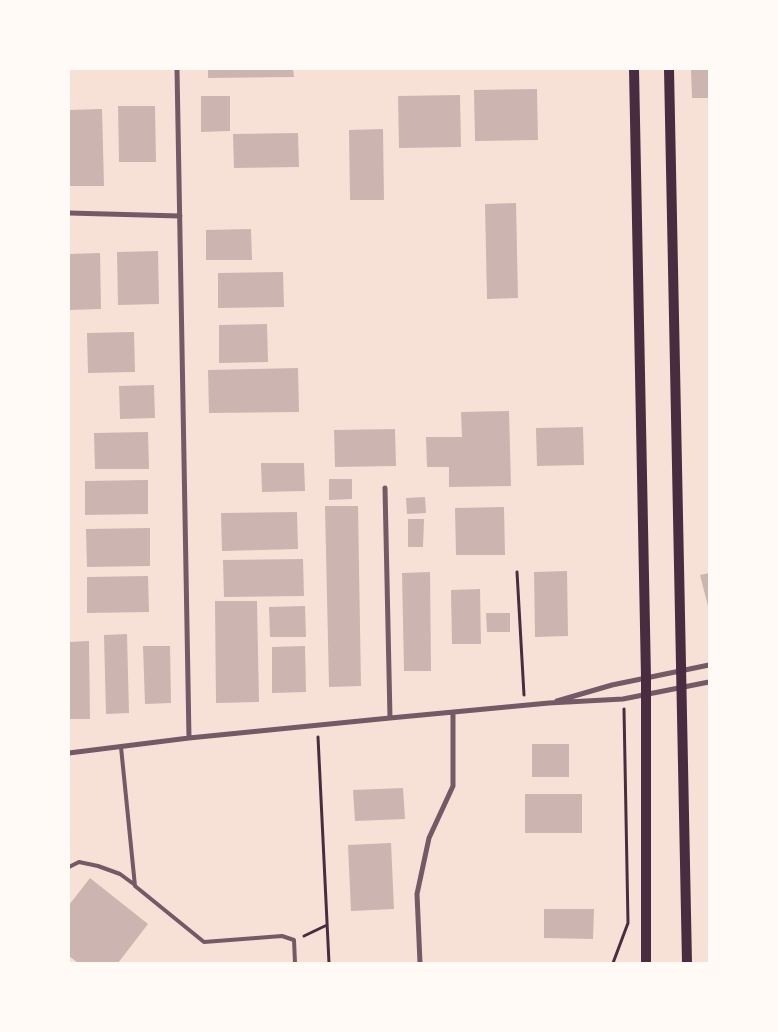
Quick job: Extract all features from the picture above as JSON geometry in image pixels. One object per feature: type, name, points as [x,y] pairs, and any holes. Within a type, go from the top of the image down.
[{"type":"main road","points":[[634,69],[646,678],[646,963]]},
{"type":"main road","points":[[668,69],[687,963]]},
{"type":"street","points":[[177,69],[189,738]]},
{"type":"street","points":[[69,213],[180,216]]},
{"type":"street","points":[[385,488],[390,718]]},
{"type":"street","points":[[549,703],[594,690],[709,665]]},
{"type":"street","points":[[69,753],[318,725],[549,703],[623,699],[709,682]]},
{"type":"street","points":[[420,963],[417,894],[429,838],[453,786],[453,713]]},
{"type":"lane","points":[[121,747],[135,886]]},
{"type":"lane","points":[[69,867],[79,862],[120,874],[204,942],[282,936],[294,940],[295,963]]},
{"type":"path","points":[[517,572],[524,706]]},
{"type":"path","points":[[613,963],[628,924],[623,699]]},
{"type":"path","points":[[318,725],[329,963]]},
{"type":"path","points":[[294,940],[327,925]]},
{"type":"building","points":[[208,69],[293,69],[294,77],[208,78]]},
{"type":"building","points":[[691,69],[709,69],[709,98],[692,98]]},
{"type":"building","points":[[537,89],[538,140],[475,141],[474,90]]},
{"type":"building","points":[[460,95],[461,147],[399,148],[398,96]]},
{"type":"building","points":[[201,96],[230,96],[230,131],[201,132]]},
{"type":"building","points":[[118,106],[155,106],[156,162],[119,162]]},
{"type":"building","points":[[102,109],[104,186],[69,186],[69,110]]},
{"type":"building","points":[[383,129],[384,200],[350,200],[349,130]]},
{"type":"building","points":[[298,133],[299,167],[234,168],[233,134]]},
{"type":"building","points":[[516,203],[518,298],[487,299],[485,204]]},
{"type":"building","points":[[251,229],[252,260],[206,260],[206,230]]},
{"type":"building","points":[[158,251],[159,304],[118,305],[117,252]]},
{"type":"building","points":[[100,253],[101,309],[69,310],[69,254]]},
{"type":"building","points":[[283,272],[284,307],[218,308],[218,273]]},
{"type":"building","points":[[267,324],[268,362],[219,363],[219,325]]},
{"type":"building","points":[[134,332],[135,372],[88,373],[87,333]]},
{"type":"building","points":[[298,368],[299,412],[209,413],[208,370]]},
{"type":"building","points":[[154,385],[155,418],[120,419],[119,386]]},
{"type":"building","points":[[509,411],[511,486],[449,487],[449,467],[427,467],[426,437],[462,437],[461,412]]},
{"type":"building","points":[[583,427],[584,465],[537,466],[536,428]]},
{"type":"building","points":[[395,429],[396,466],[335,467],[334,430]]},
{"type":"building","points":[[148,432],[149,469],[95,469],[94,433]]},
{"type":"building","points":[[261,463],[304,463],[305,491],[262,492]]},
{"type":"building","points":[[329,479],[352,479],[352,499],[329,500]]},
{"type":"building","points":[[148,480],[148,514],[85,515],[85,481]]},
{"type":"building","points":[[425,497],[426,513],[407,514],[406,498]]},
{"type":"building","points":[[325,506],[358,506],[361,686],[329,687]]},
{"type":"building","points":[[504,507],[505,555],[456,555],[455,508]]},
{"type":"building","points":[[297,512],[298,549],[222,551],[221,513]]},
{"type":"building","points":[[408,519],[424,519],[423,547],[408,547]]},
{"type":"building","points":[[150,528],[150,566],[87,567],[86,529]]},
{"type":"building","points":[[303,559],[304,596],[224,597],[223,560]]},
{"type":"building","points":[[567,571],[568,636],[535,637],[534,572]]},
{"type":"building","points":[[430,572],[431,671],[404,671],[402,573]]},
{"type":"building","points":[[709,573],[709,610],[700,575]]},
{"type":"building","points":[[148,576],[149,612],[87,613],[87,577]]},
{"type":"building","points":[[480,589],[481,644],[452,644],[451,590]]},
{"type":"building","points":[[215,601],[257,601],[259,702],[216,703]]},
{"type":"building","points":[[305,606],[306,637],[270,637],[269,607]]},
{"type":"building","points":[[486,613],[510,613],[510,632],[487,632]]},
{"type":"building","points":[[127,634],[129,713],[106,714],[104,635]]},
{"type":"building","points":[[89,641],[90,719],[69,719],[69,642]]},
{"type":"building","points":[[143,646],[170,646],[171,703],[145,704]]},
{"type":"building","points":[[305,646],[306,692],[272,693],[272,647]]},
{"type":"building","points":[[532,744],[569,744],[569,777],[532,777]]},
{"type":"building","points":[[403,788],[405,819],[355,821],[353,790]]},
{"type":"building","points":[[525,794],[582,794],[582,833],[525,833]]},
{"type":"building","points":[[391,843],[394,909],[351,911],[348,845]]},
{"type":"building","points":[[90,878],[148,924],[118,963],[78,963],[69,956],[69,905]]},
{"type":"building","points":[[544,909],[594,909],[593,939],[544,938]]}]
